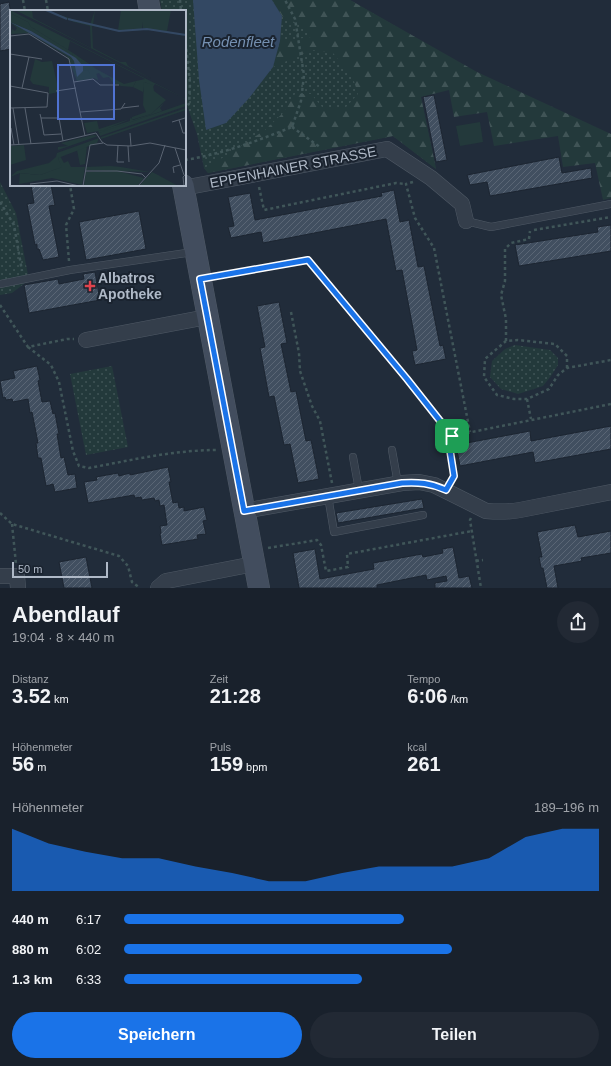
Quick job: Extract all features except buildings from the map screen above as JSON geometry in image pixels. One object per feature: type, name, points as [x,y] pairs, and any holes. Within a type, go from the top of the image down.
[{"type":"street","points":[[148,0],[150,10]]},
{"type":"street","name":"EPPENHAINER STRASSE","points":[[183,187],[387,149],[431,178],[462,204],[466,221]]},
{"type":"street","points":[[183,187],[259,588]]},
{"type":"street","points":[[86,340],[207,318]]},
{"type":"street","points":[[244,511],[359,490],[418,482],[434,485],[446,490],[486,511],[506,512],[611,492]]},
{"type":"street","points":[[158,588],[166,581],[253,558]]},
{"type":"street","points":[[0,576],[17,582]]},
{"type":"lane","points":[[466,221],[491,226],[611,204]]},
{"type":"lane","points":[[0,284],[70,270],[195,252]]},
{"type":"lane","points":[[392,450],[398,484]]},
{"type":"lane","points":[[353,457],[359,490]]},
{"type":"lane","points":[[331,495],[334,532],[423,515]]},
{"type":"path","points":[[23,0],[25,10]]},
{"type":"path","points":[[46,0],[48,10]]},
{"type":"path","points":[[180,0],[181,10]]},
{"type":"path","points":[[186,160],[206,157],[267,137],[292,127],[301,102],[304,75],[294,19],[285,0]]},
{"type":"path","points":[[186,46],[190,83],[189,104],[186,106]]},
{"type":"path","points":[[292,127],[337,159]]},
{"type":"path","points":[[257,174],[264,210],[431,178]]},
{"type":"path","points":[[406,184],[415,218],[434,248],[470,432]]},
{"type":"path","points":[[70,186],[74,209],[66,225],[70,270]]},
{"type":"path","points":[[0,202],[14,225],[24,279]]},
{"type":"path","points":[[506,341],[506,319],[501,295],[505,281],[505,249],[511,243],[529,239],[530,231],[611,217]]},
{"type":"path","points":[[200,279],[308,260],[407,379],[452,436]]},
{"type":"path","points":[[0,305],[28,347],[51,365],[59,382],[73,452],[79,466],[89,468],[196,450],[232,450]]},
{"type":"path","points":[[291,312],[299,354],[300,371],[312,406],[320,421],[331,495]]},
{"type":"path","points":[[28,347],[68,339],[86,340]]},
{"type":"path","points":[[567,368],[567,356],[555,344],[518,340],[506,341],[485,359],[484,377],[497,395],[514,399],[527,399],[549,390],[558,375],[567,368],[611,360]]},
{"type":"path","points":[[527,399],[530,419]]},
{"type":"path","points":[[452,436],[530,419],[611,404]]},
{"type":"path","points":[[446,490],[454,476],[449,444],[452,436]]},
{"type":"path","points":[[478,507],[470,520],[481,588]]},
{"type":"path","points":[[0,513],[12,524],[119,556],[128,566],[132,582],[140,588]]},
{"type":"path","points":[[12,524],[17,582]]},
{"type":"path","points":[[253,558],[317,540],[321,545],[326,571],[348,567],[347,554],[472,531]]},
{"type":"path","points":[[476,561],[483,560]]},
{"type":"green space","points":[[160,0],[350,0],[407,33],[436,169],[393,136],[208,173],[204,168],[197,134],[186,103],[186,10],[162,10]]},
{"type":"green space","points":[[272,0],[350,0],[477,72],[611,134],[611,198],[603,200],[595,163],[563,167],[558,136],[494,146],[487,112],[454,117],[449,90],[421,97],[436,169],[393,136],[208,173],[204,168],[224,157],[265,130],[283,113],[295,94],[311,94],[322,107],[346,107],[358,94],[353,78],[333,53],[312,50],[273,67],[280,41],[311,37],[308,29],[282,16]]},
{"type":"green space","points":[[480,122],[483,142],[460,146],[456,126]]},
{"type":"green space","points":[[0,182],[16,213],[29,280],[12,293],[0,295]]},
{"type":"green space","points":[[515,345],[550,350],[558,358],[558,365],[543,386],[518,394],[501,389],[490,377],[492,361],[505,349]]},
{"type":"green space","points":[[112,366],[128,447],[86,455],[70,374]]},
{"type":"water","name":"Rodenfleet","points":[[193,0],[272,0],[282,16],[280,41],[273,67],[250,97],[226,123],[206,130],[199,80]]},
{"type":"place","name":"Albatros Apotheke","points":[[90,286]]},
{"type":"route","points":[[308,260],[407,379],[452,436],[449,444],[454,476],[446,490],[434,485],[418,482],[402,483],[244,511],[200,279],[308,260]]}]
